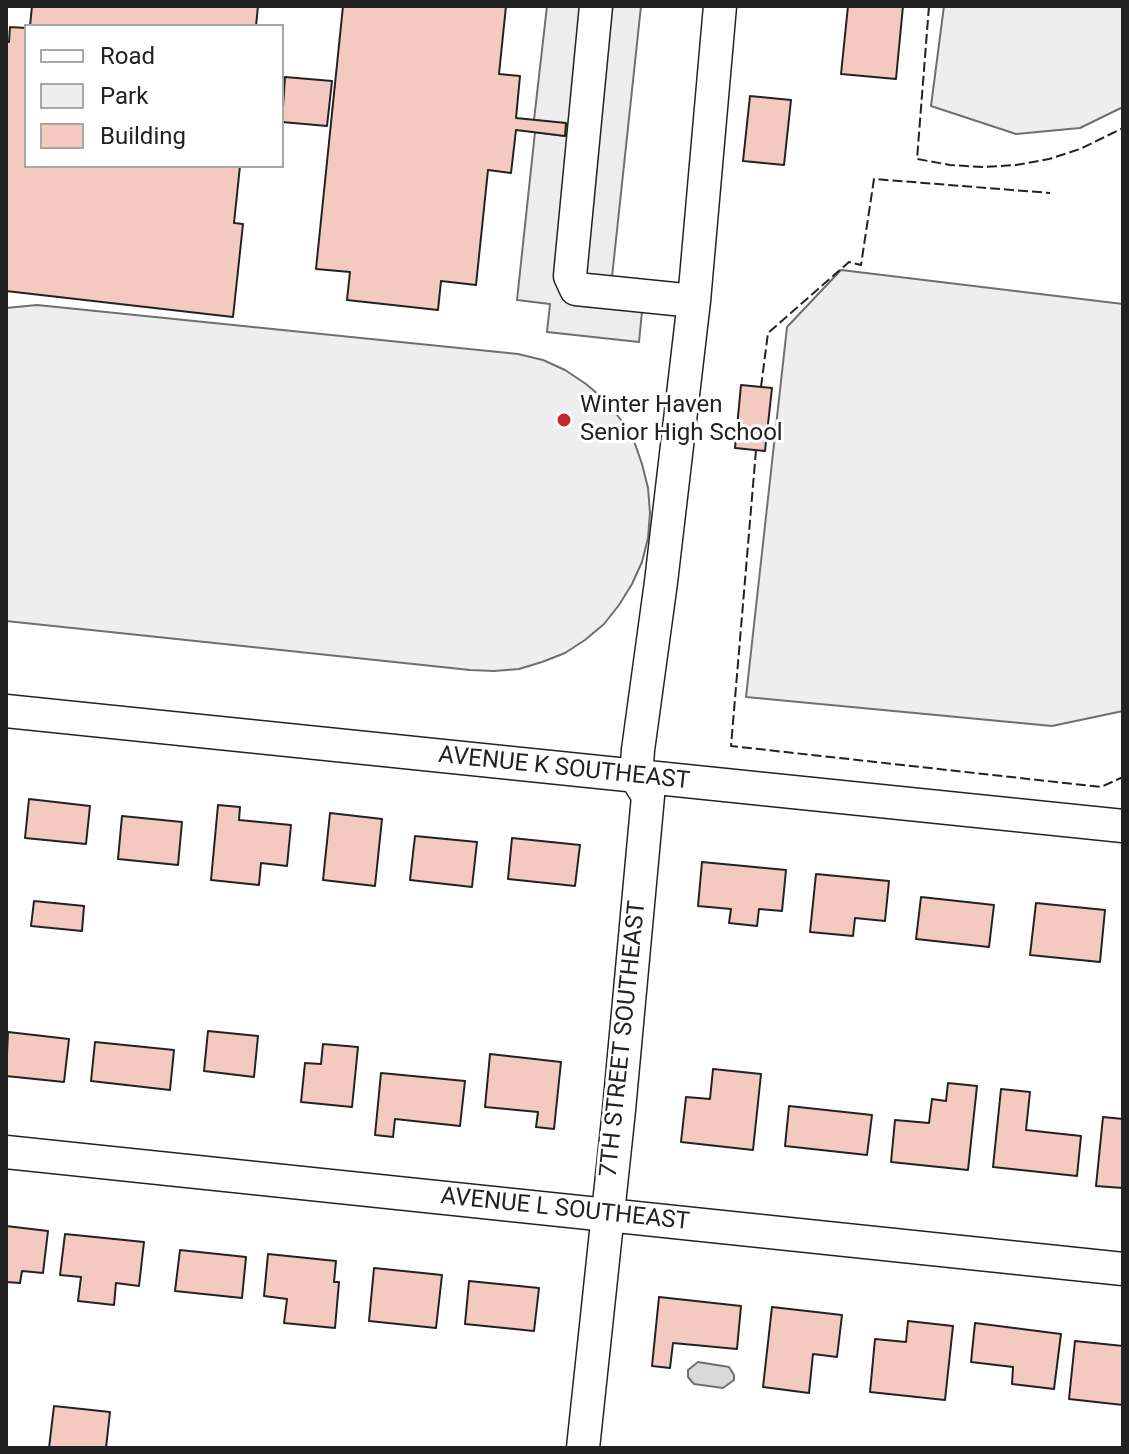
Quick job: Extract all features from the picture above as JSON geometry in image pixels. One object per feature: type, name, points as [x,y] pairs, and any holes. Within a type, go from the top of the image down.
[{"type":"street","points":[[596,6],[570,276],[576,289],[694,301]]},
{"type":"street","points":[[636,777],[694,301],[720,6]]},
{"type":"street","name":"AVENUE K SOUTHEAST","points":[[6,711],[1123,826]]},
{"type":"street","name":"7TH STREET SOUTHEAST","points":[[583,1448],[648,796],[636,777]]},
{"type":"street","name":"AVENUE L SOUTHEAST","points":[[6,1152],[1123,1269]]},
{"type":"green space","points":[[944,6],[1123,6],[1123,107],[1080,128],[1016,134],[931,106]]},
{"type":"green space","points":[[841,270],[1123,304],[1123,711],[1052,726],[746,697],[787,327]]},
{"type":"green space","points":[[37,305],[518,354],[543,360],[565,370],[605,400],[634,441],[648,488],[650,513],[642,562],[632,584],[604,624],[565,653],[519,669],[470,670],[6,621],[6,308]]},
{"type":"shaded area","points":[[547,6],[641,6],[612,277],[645,281],[639,342],[547,332],[550,304],[517,300],[535,132],[565,136],[566,124],[534,120]]},
{"type":"shaded area","points":[[698,1362],[729,1367],[734,1380],[723,1388],[694,1384],[688,1377],[688,1370]]},
{"type":"building","points":[[32,6],[258,6],[256,24],[30,24]]},
{"type":"building","points":[[343,6],[506,6],[499,74],[520,76],[516,118],[566,123],[565,136],[516,130],[511,173],[488,170],[476,285],[441,281],[438,310],[347,300],[350,272],[316,269]]},
{"type":"building","points":[[848,6],[903,6],[896,79],[841,74]]},
{"type":"building","points":[[10,27],[24,28],[24,168],[240,168],[234,223],[243,224],[233,317],[6,291],[6,42],[9,42]]},
{"type":"building","points":[[285,77],[332,81],[327,126],[284,122]]},
{"type":"building","points":[[750,96],[791,100],[784,165],[743,161]]},
{"type":"building","points":[[741,385],[772,388],[765,451],[735,448]]},
{"type":"building","points":[[29,799],[90,806],[86,844],[25,838]]},
{"type":"building","points":[[218,805],[240,807],[239,820],[291,825],[287,866],[261,863],[259,885],[211,880]]},
{"type":"building","points":[[330,813],[382,819],[375,886],[323,880]]},
{"type":"building","points":[[122,816],[182,822],[178,865],[118,859]]},
{"type":"building","points":[[415,836],[477,842],[472,887],[410,880]]},
{"type":"building","points":[[512,838],[580,845],[575,886],[508,879]]},
{"type":"building","points":[[702,862],[786,870],[782,911],[759,909],[757,926],[729,923],[731,909],[698,906]]},
{"type":"building","points":[[816,874],[889,881],[885,921],[855,918],[853,936],[810,932]]},
{"type":"building","points":[[921,897],[994,905],[989,947],[916,939]]},
{"type":"building","points":[[34,901],[84,906],[82,931],[31,926]]},
{"type":"building","points":[[1036,903],[1105,910],[1100,962],[1030,955]]},
{"type":"building","points":[[208,1031],[258,1036],[254,1077],[204,1071]]},
{"type":"building","points":[[8,1032],[69,1039],[64,1082],[6,1076]]},
{"type":"building","points":[[95,1042],[174,1050],[170,1090],[91,1081]]},
{"type":"building","points":[[323,1044],[358,1047],[352,1107],[301,1102],[305,1063],[321,1064]]},
{"type":"building","points":[[490,1054],[561,1062],[554,1129],[536,1127],[538,1112],[485,1107]]},
{"type":"building","points":[[713,1069],[761,1074],[753,1150],[681,1142],[686,1097],[710,1099]]},
{"type":"building","points":[[381,1073],[465,1081],[460,1126],[395,1119],[393,1137],[375,1135]]},
{"type":"building","points":[[948,1083],[977,1086],[968,1170],[891,1162],[895,1120],[929,1123],[932,1099],[946,1101]]},
{"type":"building","points":[[1001,1089],[1030,1092],[1026,1130],[1081,1136],[1077,1176],[993,1167]]},
{"type":"building","points":[[789,1106],[872,1115],[867,1155],[785,1146]]},
{"type":"building","points":[[1103,1117],[1123,1119],[1123,1188],[1096,1186]]},
{"type":"building","points":[[6,1226],[48,1231],[43,1273],[22,1271],[20,1283],[6,1282]]},
{"type":"building","points":[[65,1234],[144,1242],[139,1286],[116,1283],[114,1305],[78,1301],[81,1277],[60,1275]]},
{"type":"building","points":[[180,1250],[246,1257],[242,1298],[175,1291]]},
{"type":"building","points":[[268,1254],[336,1261],[334,1282],[339,1282],[335,1328],[284,1323],[287,1299],[264,1296]]},
{"type":"building","points":[[374,1268],[442,1275],[436,1328],[369,1321]]},
{"type":"building","points":[[469,1281],[539,1288],[534,1331],[465,1324]]},
{"type":"building","points":[[659,1297],[741,1306],[737,1349],[673,1343],[670,1368],[652,1366]]},
{"type":"building","points":[[772,1307],[842,1315],[837,1357],[813,1354],[809,1393],[763,1387]]},
{"type":"building","points":[[908,1321],[953,1326],[945,1400],[870,1392],[875,1339],[906,1342]]},
{"type":"building","points":[[975,1323],[1061,1334],[1054,1389],[1012,1384],[1013,1367],[971,1362]]},
{"type":"building","points":[[1075,1341],[1123,1346],[1123,1405],[1069,1399]]},
{"type":"building","points":[[54,1406],[110,1412],[106,1448],[49,1448]]},
{"type":"fence","points":[[929,6],[917,159],[950,165],[1016,165],[1080,149],[1123,128]]},
{"type":"fence","points":[[761,387],[768,333],[849,262],[861,265],[874,179],[1050,193]]},
{"type":"fence","points":[[756,450],[731,746],[1101,787],[1123,777]]},
{"type":"place","name":"Winter Haven Senior High School","points":[[564,420]]}]
